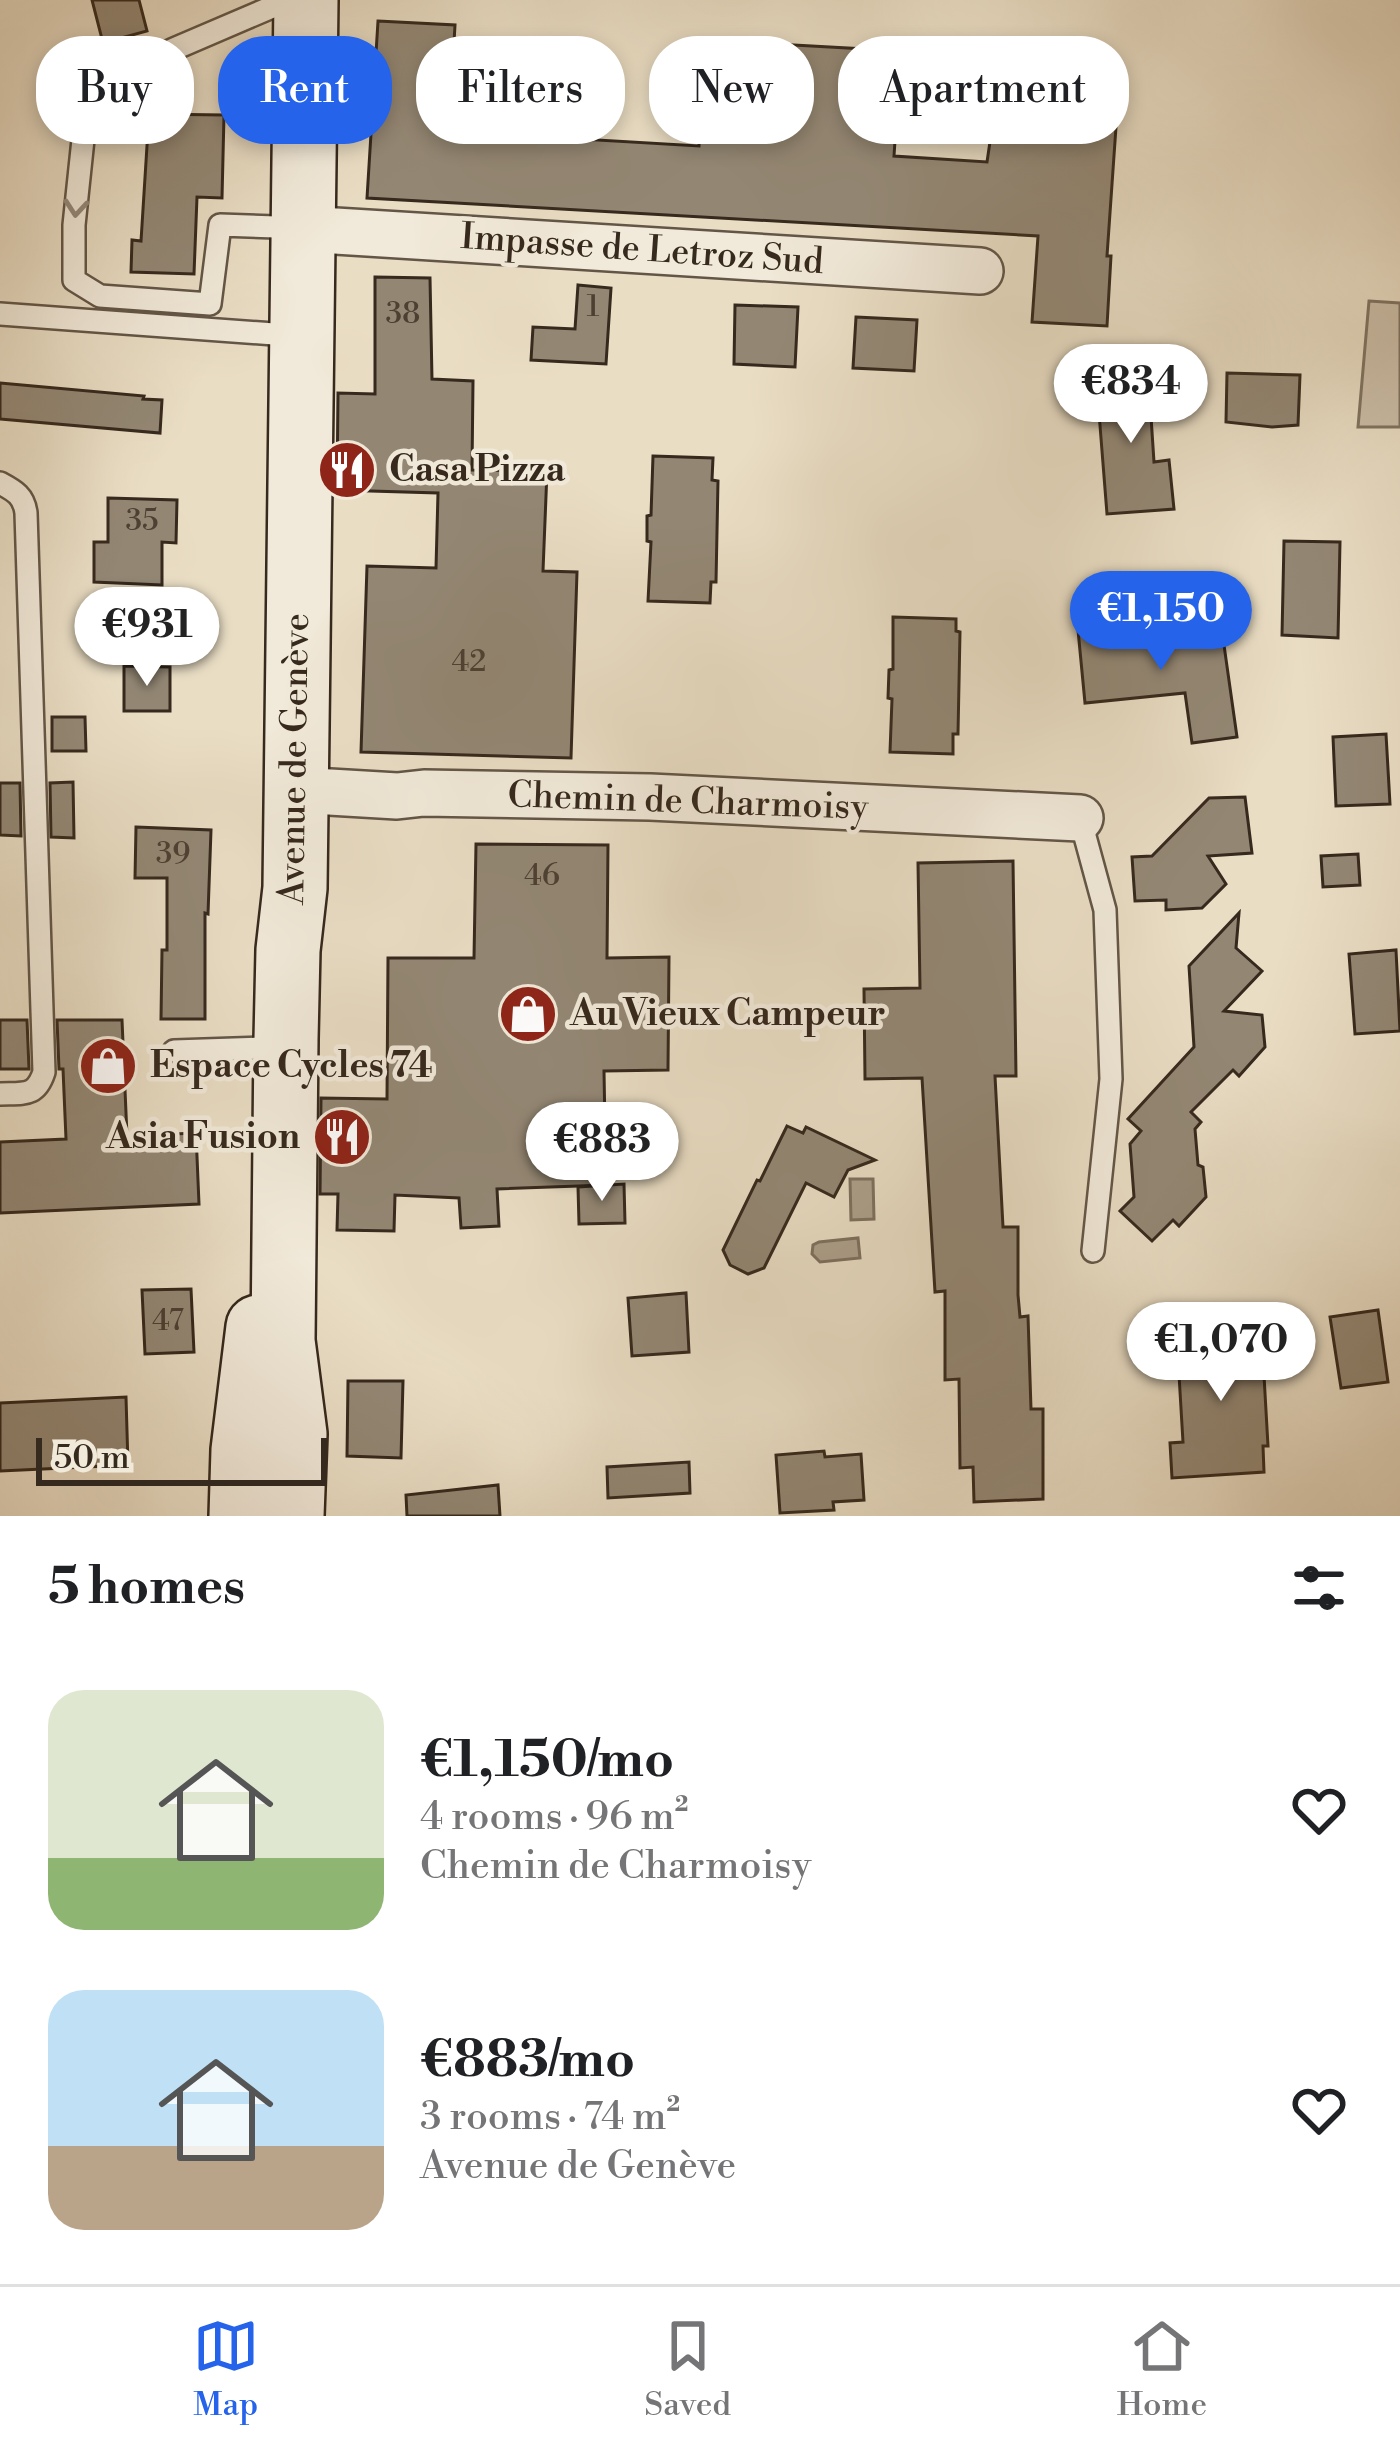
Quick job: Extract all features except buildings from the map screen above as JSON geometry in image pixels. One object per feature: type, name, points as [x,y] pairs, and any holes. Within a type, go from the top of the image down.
[{"type":"main road","name":"Avenue de Genève","points":[[267,1501],[243,1450],[259,1309],[263,1048],[282,789],[290,228],[288,1]]},
{"type":"main road","name":"Avenue de Genève","points":[[267,1501],[294,1420],[283,1341],[288,950],[295,888],[282,789],[274,334],[290,228]]},
{"type":"street","name":"Impasse de Letroz Sud","points":[[290,228],[980,271]]},
{"type":"street","name":"Chemin de Charmoisy","points":[[282,789],[397,796],[650,797],[1080,818]]},
{"type":"lane","points":[[288,1],[88,92],[74,225],[74,280],[100,296],[210,304],[220,225],[290,228]]},
{"type":"lane","points":[[0,314],[274,334]]},
{"type":"lane","points":[[0,483],[16,492],[26,513],[44,1072],[34,1091],[0,1094]]},
{"type":"lane","points":[[1080,818],[1105,910],[1111,1079],[1093,1252]]},
{"type":"lane","points":[[174,1051],[263,1048]]},
{"type":"shaded area","points":[[1369,301],[1400,303],[1400,427],[1358,427]]},
{"type":"shaded area","points":[[850,1179],[873,1179],[874,1219],[851,1220]]},
{"type":"shaded area","points":[[858,1238],[860,1258],[820,1262],[812,1254],[813,1245],[819,1242]]},
{"type":"place","name":"Casa Pizza","points":[[347,470]]},
{"type":"place","name":"Au Vieux Campeur","points":[[528,1014]]},
{"type":"place","name":"Espace Cycles 74","points":[[108,1066]]},
{"type":"place","name":"Asia Fusion","points":[[342,1137]]}]
